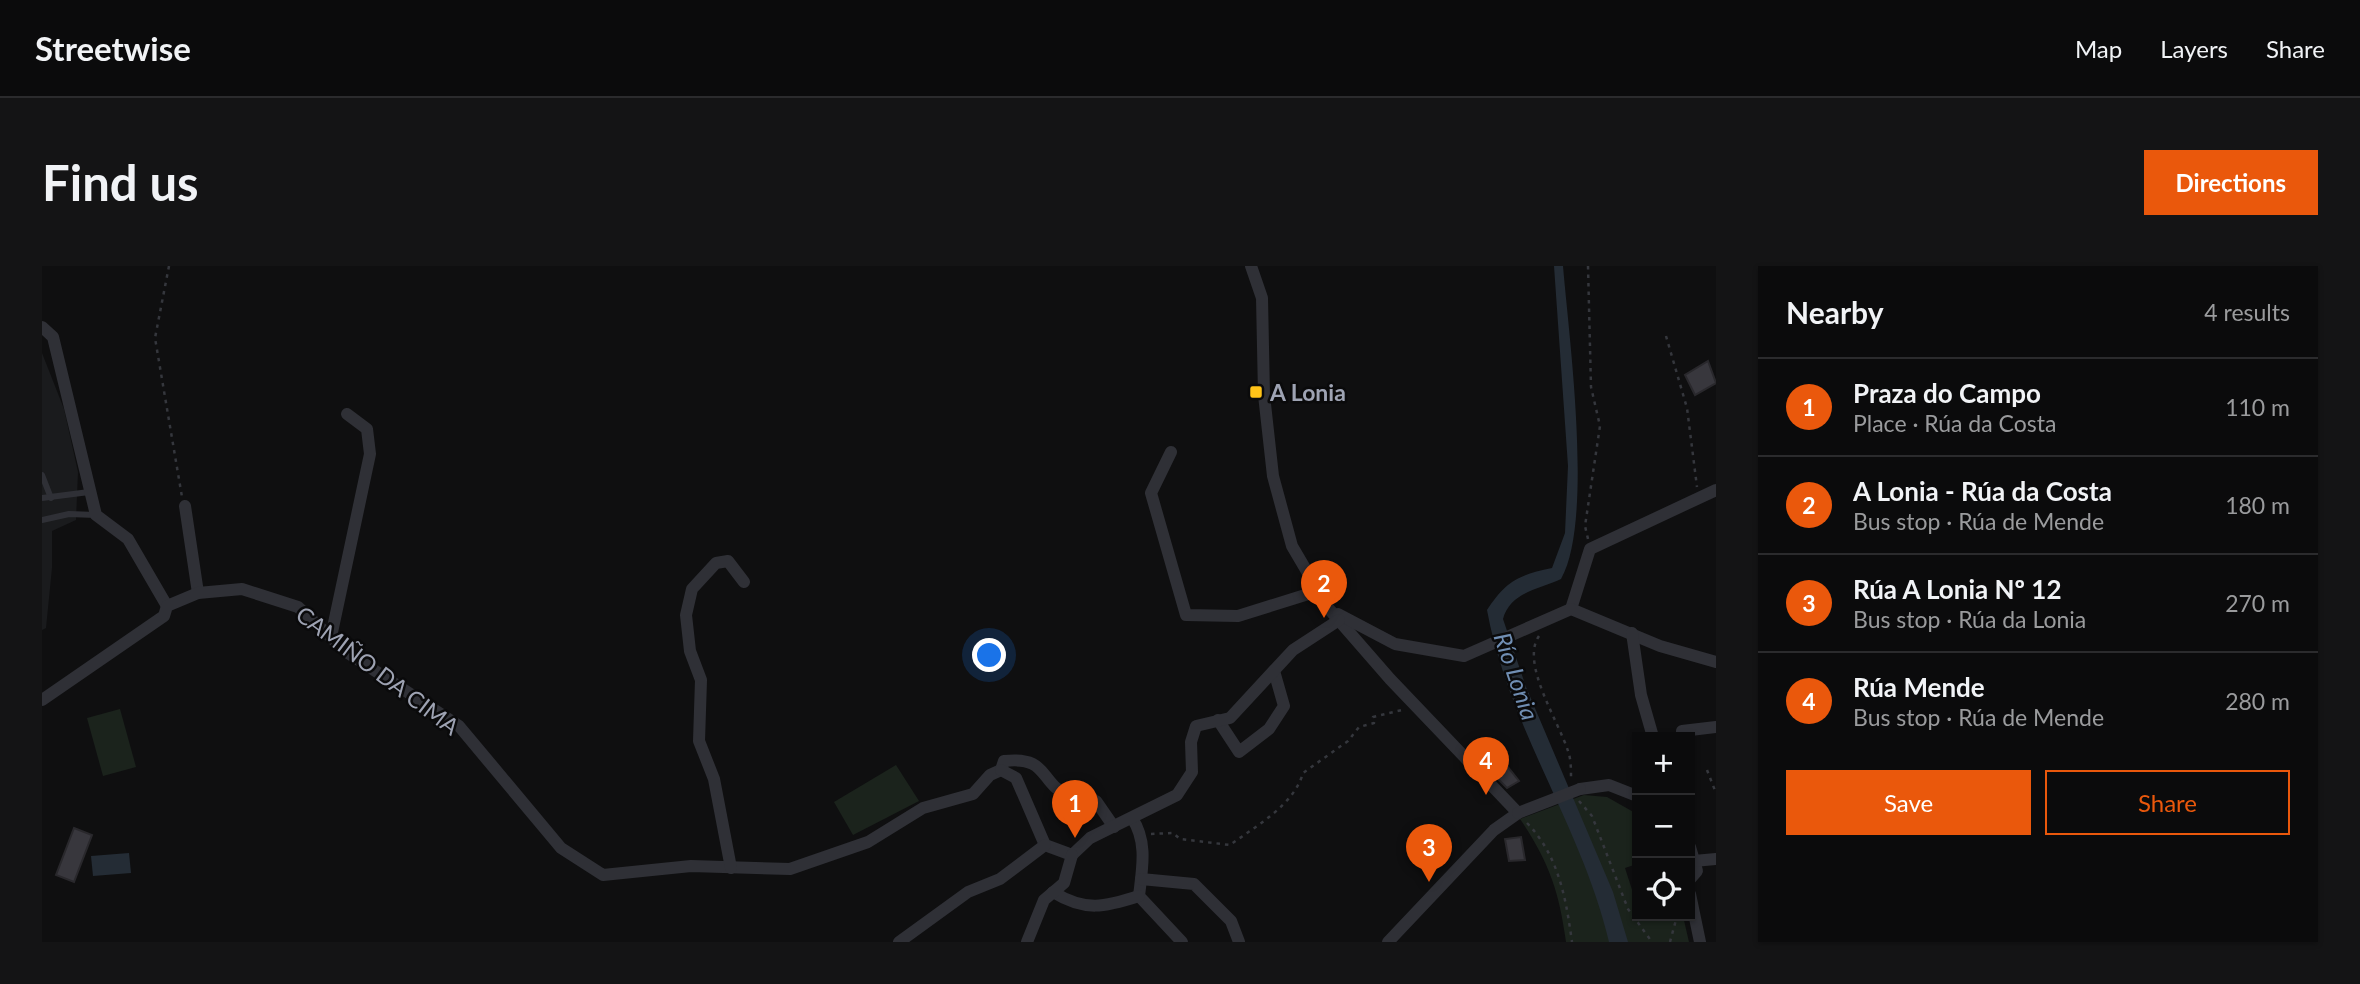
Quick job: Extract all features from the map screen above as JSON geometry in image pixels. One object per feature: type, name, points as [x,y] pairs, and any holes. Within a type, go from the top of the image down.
[{"type":"street","points":[[1251,266],[1262,298],[1264,395],[1273,476],[1292,546],[1329,609],[1415,707],[1518,813]]},
{"type":"street","points":[[42,327],[53,337],[77,426],[96,515],[128,539],[167,606]]},
{"type":"street","points":[[331,637],[370,454],[367,429],[347,414]]},
{"type":"street","points":[[1171,452],[1151,493],[1186,615],[1238,616],[1318,591]]},
{"type":"street","points":[[1567,611],[1590,549],[1716,491]]},
{"type":"street","points":[[185,506],[198,593]]},
{"type":"street","points":[[731,868],[714,779],[699,741],[701,680],[690,651],[686,615],[692,589],[716,563],[729,561],[744,582]]},
{"type":"street","name":"CAMIÑO DA CIMA","points":[[42,700],[164,616],[167,606],[198,593],[242,589],[298,607],[379,675],[459,726],[561,848],[603,875],[691,866],[790,869],[868,842],[923,808],[974,794],[990,775],[1001,770]]},
{"type":"street","points":[[1329,609],[1395,644],[1464,656],[1567,611],[1716,662]]},
{"type":"street","points":[[1027,942],[1034,931],[1044,900],[1064,883],[1072,855],[1090,838],[1177,796],[1192,772],[1191,742],[1196,726],[1230,718],[1293,650],[1339,620]]},
{"type":"street","points":[[1632,633],[1641,695],[1652,732]]},
{"type":"street","points":[[1218,720],[1239,752],[1269,729],[1284,706],[1274,671]]},
{"type":"street","points":[[1682,732],[1716,727]]},
{"type":"street","points":[[1072,855],[1045,845],[1016,778],[1001,770],[1004,761],[1036,763],[1068,796],[1096,801],[1114,827]]},
{"type":"street","points":[[1388,942],[1494,830],[1518,813],[1580,789],[1609,785],[1634,795]]},
{"type":"street","points":[[1132,818],[1142,835],[1139,897]]},
{"type":"street","points":[[899,942],[968,892],[1000,879],[1045,845]]},
{"type":"street","points":[[1695,861],[1716,859]]},
{"type":"street","points":[[1141,880],[1194,884],[1231,921],[1239,942]]},
{"type":"street","points":[[1053,892],[1070,903],[1102,907],[1139,897]]},
{"type":"street","points":[[1139,897],[1182,942]]},
{"type":"street","points":[[1695,918],[1700,942]]},
{"type":"lane","points":[[42,475],[51,498]]},
{"type":"lane","points":[[42,498],[89,492]]},
{"type":"lane","points":[[42,520],[69,514],[96,515]]},
{"type":"path","points":[[169,266],[155,338],[178,487],[185,506]]},
{"type":"path","points":[[1588,266],[1591,387],[1600,426],[1585,526],[1590,549]]},
{"type":"path","points":[[1667,336],[1687,408],[1699,498]]},
{"type":"path","points":[[1142,835],[1173,833],[1180,839],[1230,845],[1281,806],[1300,783],[1303,772],[1348,741],[1359,727],[1374,723],[1373,717],[1415,707]]},
{"type":"path","points":[[1707,770],[1716,793]]},
{"type":"path","points":[[1518,813],[1549,852],[1558,872],[1572,942]]},
{"type":"path","points":[[1670,942],[1675,921]]},
{"type":"shaded area","points":[[42,353],[64,409],[78,472],[76,520],[52,531],[52,568],[46,628],[42,630]]},
{"type":"shaded area","points":[[120,709],[136,767],[103,776],[87,718]]},
{"type":"shaded area","points":[[896,765],[919,801],[853,835],[834,802]]},
{"type":"shaded area","points":[[1584,795],[1607,797],[1632,811],[1632,866],[1625,868],[1632,890],[1632,921],[1684,921],[1689,942],[1566,942],[1560,907],[1551,878],[1520,819]]},
{"type":"water","name":"Río Lonia","points":[[1554,266],[1563,266],[1577,428],[1576,516],[1571,552],[1561,579],[1519,597],[1512,603],[1503,619],[1526,687],[1613,892],[1628,942],[1609,942],[1582,858],[1511,695],[1487,610],[1500,592],[1514,581],[1530,573],[1552,568],[1565,533],[1568,466]]},
{"type":"water","points":[[129,853],[131,873],[93,876],[91,856]]},
{"type":"building","points":[[1708,361],[1716,383],[1695,395],[1685,375]]},
{"type":"building","points":[[1499,765],[1504,770],[1507,766],[1519,781],[1507,788],[1492,773]]},
{"type":"building","points":[[74,828],[92,835],[74,882],[56,875]]},
{"type":"building","points":[[1521,837],[1525,860],[1509,861],[1505,839]]},
{"type":"place","name":"A Lonia","points":[[1256,392]]},
{"type":"place","name":"A Lonia - Rúa da Costa","points":[[1324,618]]},
{"type":"place","name":"Rúa Mende","points":[[1486,795]]},
{"type":"place","name":"Praza do Campo","points":[[1075,838]]},
{"type":"place","name":"Rúa A Lonia Nº 12","points":[[1429,882]]}]
